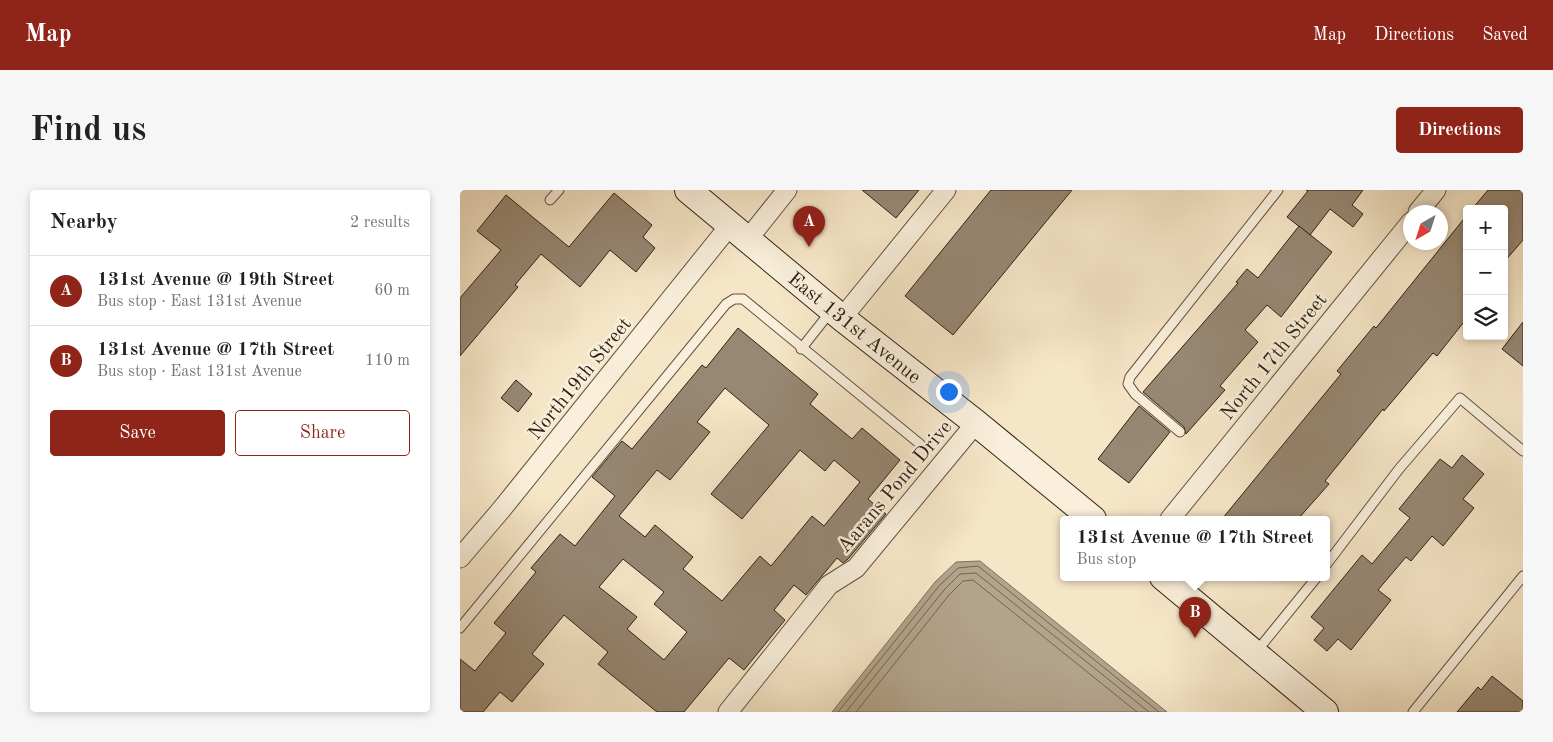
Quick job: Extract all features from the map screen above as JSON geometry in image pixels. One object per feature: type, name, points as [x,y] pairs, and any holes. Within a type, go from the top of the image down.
[{"type":"street","name":"East 131st Avenue","points":[[688,190],[837,314],[976,422],[1089,516]]},
{"type":"street","name":"North19th Street","points":[[460,558],[739,231],[787,190]]},
{"type":"street","points":[[837,314],[880,273],[946,190]]},
{"type":"street","points":[[1424,205],[1436,190]]},
{"type":"street","name":"North 17th Street","points":[[1172,516],[1403,231]]},
{"type":"street","name":"Aarans Pond Drive","points":[[728,712],[829,585],[856,568],[976,422]]},
{"type":"street","points":[[1168,581],[1325,712]]},
{"type":"lane","points":[[550,200],[559,190]]},
{"type":"lane","points":[[1180,432],[1134,394],[1128,384],[1130,377],[1278,190]]},
{"type":"lane","points":[[460,628],[726,304],[734,298],[743,299],[920,444]]},
{"type":"lane","points":[[802,348],[837,314]]},
{"type":"lane","points":[[1330,560],[1399,469],[1460,398],[1523,451]]},
{"type":"lane","points":[[1413,712],[1523,576]]},
{"type":"lane","points":[[1255,653],[1313,581]]},
{"type":"water","points":[[980,561],[1167,712],[832,712],[935,582],[956,562]]},
{"type":"building","points":[[862,190],[919,190],[896,218]]},
{"type":"building","points":[[991,190],[1072,190],[953,335],[905,296]]},
{"type":"building","points":[[1306,190],[1363,190],[1352,205],[1363,214],[1353,227],[1330,209],[1310,235],[1287,217],[1308,191]]},
{"type":"building","points":[[1488,190],[1523,190],[1523,240],[1508,257],[1508,205],[1475,205]]},
{"type":"building","points":[[614,193],[652,225],[643,237],[655,248],[636,272],[610,250],[580,287],[541,254],[515,285],[518,287],[460,356],[460,298],[501,250],[477,231],[506,195],[569,247]]},
{"type":"building","points":[[1463,220],[1463,323],[1437,356],[1433,353],[1384,411],[1383,409],[1325,481],[1329,484],[1301,516],[1224,516],[1341,374],[1337,371],[1374,326],[1376,328],[1439,250],[1448,250],[1448,239]]},
{"type":"building","points":[[1299,226],[1332,252],[1281,317],[1267,305],[1245,330],[1258,342],[1220,386],[1225,390],[1186,434],[1184,427],[1143,392],[1238,283],[1236,282],[1247,269],[1258,278]]},
{"type":"building","points":[[1523,322],[1523,366],[1502,349]]},
{"type":"building","points":[[738,328],[818,394],[810,404],[852,439],[862,428],[900,460],[868,499],[886,514],[848,559],[843,563],[837,558],[806,595],[794,585],[774,610],[785,620],[744,670],[729,658],[684,712],[657,712],[598,664],[608,652],[564,615],[532,654],[544,664],[512,702],[500,692],[483,712],[460,712],[460,659],[475,671],[506,633],[494,623],[536,572],[531,568],[560,534],[575,546],[615,496],[592,477],[622,441],[632,449],[702,365],[706,368]],"holes":[[[725,388],[769,425],[711,494],[742,519],[800,450],[825,471],[834,460],[860,482],[824,526],[812,516],[771,566],[760,556],[722,601],[683,569],[693,557],[655,525],[645,537],[619,516],[657,470],[670,480],[710,432],[697,422]],[[623,559],[664,592],[654,604],[687,632],[664,660],[627,629],[637,617],[599,587]]]},
{"type":"building","points":[[516,380],[532,394],[518,412],[501,398]]},
{"type":"building","points":[[1139,406],[1170,432],[1129,483],[1098,459]]},
{"type":"building","points":[[1462,455],[1484,474],[1463,499],[1474,508],[1443,546],[1432,536],[1411,561],[1406,557],[1378,590],[1391,600],[1351,650],[1338,639],[1327,651],[1314,640],[1324,628],[1311,617],[1362,555],[1372,564],[1410,518],[1399,509],[1440,459],[1452,468]]},
{"type":"building","points":[[1492,676],[1523,701],[1523,712],[1457,712],[1478,687],[1481,690]]},
{"type":"place","name":"131st Avenue @ 19th Street","points":[[809,247]]},
{"type":"place","name":"131st Avenue @ 17th Street","points":[[1195,638]]}]
